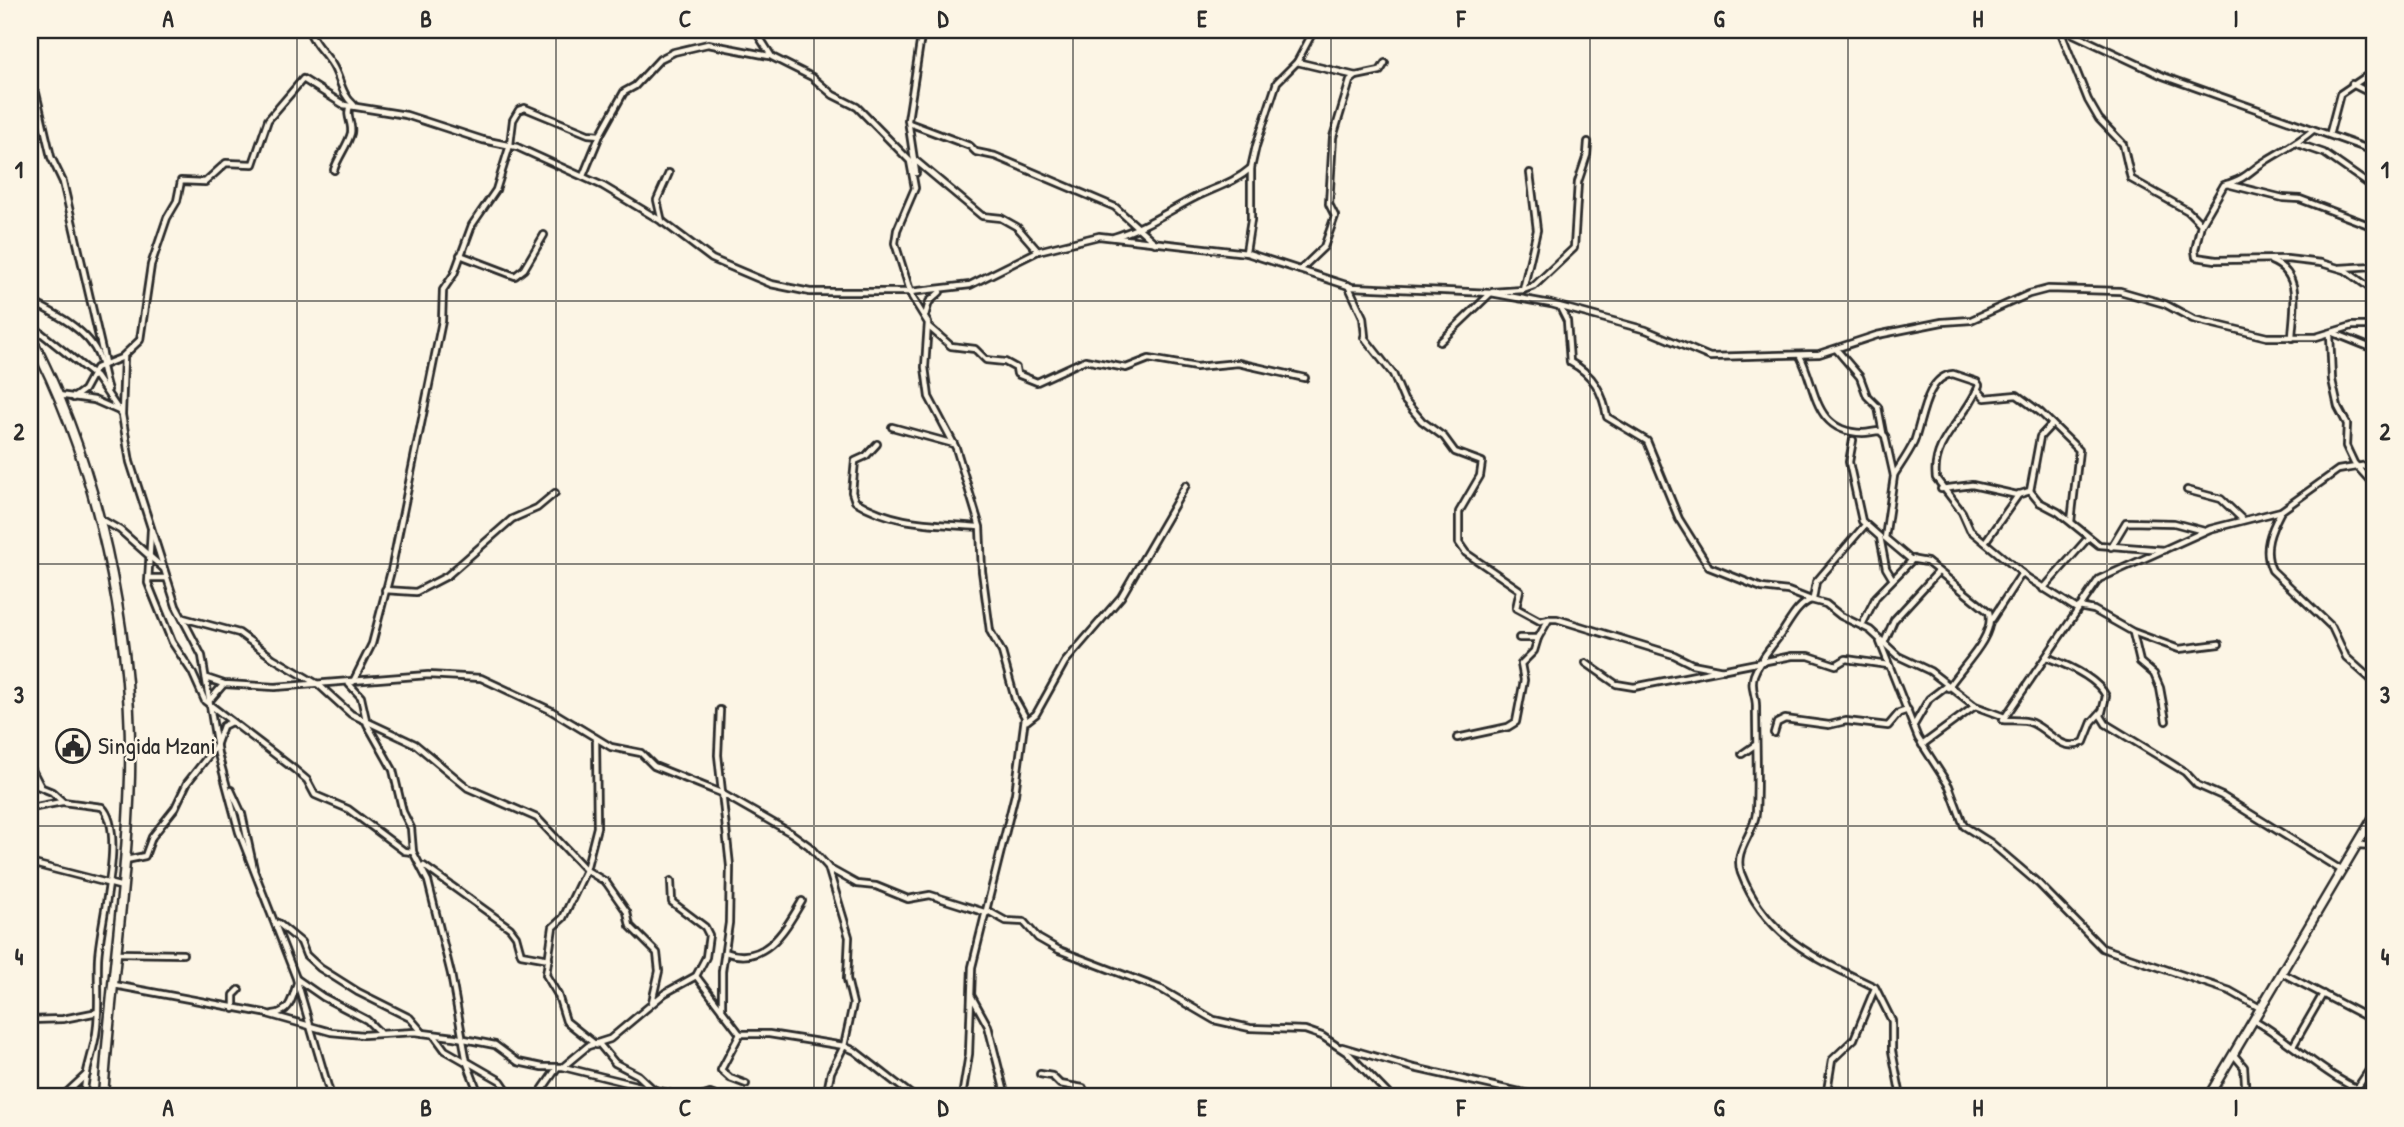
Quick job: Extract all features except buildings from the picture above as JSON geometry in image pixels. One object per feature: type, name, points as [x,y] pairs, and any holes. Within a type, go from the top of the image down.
[{"type":"highway","points":[[30,336],[57,395],[97,517],[124,638],[130,773],[124,887],[103,1097]]},
{"type":"main road","points":[[2208,1097],[2374,816]]},
{"type":"street","points":[[309,30],[316,48],[333,66],[352,106]]},
{"type":"street","points":[[755,30],[772,57]]},
{"type":"street","points":[[922,30],[909,123],[915,160],[915,188],[895,238],[910,292],[928,327],[925,367],[929,397],[955,444],[980,527],[982,571],[990,631],[1002,652],[1015,699],[1026,722],[1016,794],[972,967],[969,1054],[962,1097]]},
{"type":"street","points":[[1247,253],[1252,198],[1251,168],[1277,82],[1297,62],[1314,30]]},
{"type":"street","points":[[2063,30],[2163,76],[2313,130],[2330,132],[2374,150]]},
{"type":"street","points":[[2063,30],[2088,100],[2099,119],[2123,144],[2131,179],[2188,211],[2202,224]]},
{"type":"street","points":[[583,176],[600,135],[624,92],[635,86],[660,60],[674,52],[708,44],[772,57],[812,77],[857,107],[906,154],[915,178]]},
{"type":"street","points":[[1297,62],[1356,75],[1380,71],[1385,62]]},
{"type":"street","points":[[2330,132],[2337,98],[2352,84],[2374,71]]},
{"type":"street","points":[[1339,72],[1349,83]]},
{"type":"street","points":[[1300,270],[1323,250],[1335,216],[1329,204],[1333,136],[1349,83],[1356,75]]},
{"type":"street","points":[[73,398],[84,390],[91,373],[103,364],[124,356],[141,336],[151,265],[167,218],[177,201],[181,181],[205,182],[228,163],[242,166],[253,164],[268,120],[301,79],[352,106],[406,115],[483,140],[510,145],[583,176],[663,222],[712,258],[771,284],[824,294],[944,290],[982,280],[1038,251],[1089,237],[1114,237],[1247,253],[1348,285],[1491,293],[1559,306],[1646,330],[1710,357],[1800,356],[1836,349],[1908,328],[1971,320],[2029,293],[2048,289],[2120,291],[2165,304],[2193,318],[2244,334],[2292,338],[2332,333],[2352,326],[2374,326]]},
{"type":"street","points":[[2352,84],[2374,95]]},
{"type":"street","points":[[36,93],[51,157],[63,182],[109,393]]},
{"type":"street","points":[[334,170],[339,153],[351,134],[347,113],[352,106]]},
{"type":"street","points":[[350,683],[372,644],[400,532],[442,321],[443,290],[454,274],[472,225],[496,190],[510,145],[513,120],[522,108],[587,134],[600,135]]},
{"type":"street","points":[[909,123],[934,130],[970,146],[976,152],[995,156],[1115,207],[1155,244]]},
{"type":"street","points":[[2313,130],[2297,143],[2262,163],[2245,178],[2227,184],[2211,203],[2194,250],[2199,258],[2305,260],[2340,268],[2374,266]]},
{"type":"street","points":[[1440,342],[1491,293],[1523,290],[1534,286],[1574,248],[1578,182],[1588,142]]},
{"type":"street","points":[[2297,143],[2324,153],[2374,188]]},
{"type":"street","points":[[915,160],[982,216],[1001,218],[1017,228],[1038,251]]},
{"type":"street","points":[[1114,237],[1232,182],[1251,168]]},
{"type":"street","points":[[663,222],[657,200],[669,173]]},
{"type":"street","points":[[1523,290],[1537,230],[1530,173]]},
{"type":"street","points":[[2227,184],[2283,198],[2300,199],[2374,228]]},
{"type":"street","points":[[460,255],[515,276],[529,262],[544,235]]},
{"type":"street","points":[[2267,260],[2283,268],[2294,283],[2292,338]]},
{"type":"street","points":[[2340,268],[2374,291]]},
{"type":"street","points":[[1348,285],[1363,317],[1365,336],[1393,373],[1404,400],[1422,421],[1444,437],[1455,452],[1482,462],[1480,477],[1459,512],[1460,544],[1466,553],[1520,590],[1516,608],[1540,621],[1549,619],[1584,626],[1692,664],[1725,671]]},
{"type":"street","points":[[925,317],[931,298],[944,290]]},
{"type":"street","points":[[30,300],[73,326],[92,345],[103,364]]},
{"type":"street","points":[[1559,306],[1567,321],[1570,362],[1588,373],[1605,399],[1607,417],[1647,440],[1679,519],[1708,565],[1762,588],[1788,592],[1812,600],[1861,625],[1907,662],[1930,671],[1947,687],[1975,706],[1997,716],[2032,723],[2071,746],[2084,742],[2092,722],[2101,712],[2106,696],[2103,690],[2073,669],[2046,657]]},
{"type":"street","points":[[30,324],[91,373],[109,393],[120,413]]},
{"type":"street","points":[[928,327],[951,346],[975,349],[986,360],[1006,362],[1016,368],[1017,374],[1038,382],[1046,375],[1084,360],[1126,368],[1149,359],[1196,367],[1238,363],[1305,378]]},
{"type":"street","points":[[2332,333],[2374,349]]},
{"type":"street","points":[[2332,333],[2336,402],[2347,424],[2346,446],[2358,468],[2374,485]]},
{"type":"street","points":[[1836,349],[1860,377],[1867,396],[1878,407],[1890,451],[1894,476],[1884,535],[1898,550],[1913,559],[1927,562],[1986,608],[1991,621]]},
{"type":"street","points":[[124,356],[120,413],[130,462],[166,578],[202,656],[216,746],[239,832],[263,900],[276,921],[297,980],[331,1097]]},
{"type":"street","points":[[1800,356],[1821,412],[1845,428],[1862,433],[1883,433]]},
{"type":"street","points":[[1894,476],[1912,445],[1930,393],[1937,381],[1948,374],[1959,374],[1977,382],[1978,389],[1985,398],[2017,395],[2052,424],[2079,453],[2072,486],[2071,522]]},
{"type":"street","points":[[1978,389],[1942,443],[1935,475],[1941,489],[1962,512],[1970,530],[2043,589],[2078,608],[2094,610],[2133,632],[2183,650],[2219,644]]},
{"type":"street","points":[[57,395],[94,400],[120,413]]},
{"type":"street","points":[[2052,424],[2040,437],[2030,491],[2039,502],[2071,522],[2088,538],[2110,547],[2164,550]]},
{"type":"street","points":[[892,427],[955,444]]},
{"type":"street","points":[[1853,440],[1849,462],[1865,525],[1880,537],[1886,568],[1892,578]]},
{"type":"street","points":[[877,444],[855,461],[852,492],[855,501],[880,513],[920,525],[980,527]]},
{"type":"street","points":[[1997,716],[2008,715],[2099,579],[2204,531],[2281,511],[2309,493],[2332,473],[2374,464]]},
{"type":"street","points":[[1026,722],[1036,714],[1077,645],[1118,603],[1185,485]]},
{"type":"street","points":[[1941,489],[1972,485],[2019,494],[2030,491]]},
{"type":"street","points":[[2187,490],[2221,499],[2243,520]]},
{"type":"street","points":[[385,590],[416,592],[447,576],[512,519],[537,508],[555,494]]},
{"type":"street","points":[[1985,542],[2019,494]]},
{"type":"street","points":[[2281,511],[2269,537],[2268,558],[2272,570],[2326,621],[2346,657],[2374,682]]},
{"type":"street","points":[[97,517],[114,525],[164,569]]},
{"type":"street","points":[[2110,547],[2126,522],[2186,525],[2204,531]]},
{"type":"street","points":[[1812,600],[1816,582],[1865,525]]},
{"type":"street","points":[[152,526],[148,583],[172,642],[210,703],[307,780],[315,795],[348,809],[404,851],[413,852]]},
{"type":"street","points":[[2043,589],[2088,538]]},
{"type":"street","points":[[1861,625],[1876,597],[1913,559]]},
{"type":"street","points":[[1884,644],[1894,620],[1938,572]]},
{"type":"street","points":[[1913,726],[1929,699],[1947,687],[1985,636],[1991,621],[2022,573]]},
{"type":"street","points":[[149,578],[166,578]]},
{"type":"street","points":[[1812,600],[1796,612],[1759,663],[1752,681],[1756,703],[1755,745],[1758,763],[1756,816],[1739,856],[1747,886],[1771,922],[1800,949],[1875,987],[1892,1021],[1892,1051],[1901,1097]]},
{"type":"street","points":[[183,618],[239,633],[274,659],[319,685],[341,708],[367,724],[415,744],[468,788],[539,820],[586,870],[606,882],[627,912],[630,926],[657,953],[659,971],[652,1002]]},
{"type":"street","points":[[1457,738],[1508,727],[1516,722],[1524,680],[1522,660],[1530,656],[1549,619]]},
{"type":"street","points":[[2133,632],[2140,662],[2154,674],[2160,688],[2166,721]]},
{"type":"street","points":[[1519,638],[1538,638]]},
{"type":"street","points":[[1879,639],[1913,726],[1949,786],[1963,825],[1991,843],[2039,884],[2093,941],[2108,951],[2230,991],[2260,1008]]},
{"type":"street","points":[[1586,663],[1616,684],[1634,687],[1805,656],[1836,665],[1846,659],[1889,665]]},
{"type":"street","points":[[206,678],[224,684],[319,685],[428,675],[474,676],[550,710],[611,747],[641,753],[660,769],[674,771],[721,793],[791,833],[809,846],[840,877],[857,884],[876,886],[908,898],[930,895],[987,912],[1006,921],[1024,922],[1038,938],[1059,950],[1161,989],[1214,1020],[1250,1028],[1305,1030],[1341,1048],[1414,1068],[1542,1097]]},
{"type":"street","points":[[350,683],[361,697],[367,724],[393,770],[403,812],[411,828],[413,852],[423,866],[510,928],[516,936],[521,954],[549,959]]},
{"type":"street","points":[[210,703],[224,684]]},
{"type":"street","points":[[1922,745],[1975,706]]},
{"type":"street","points":[[1774,733],[1777,723],[1785,719],[1829,725],[1846,721],[1888,726],[1899,713],[1908,709]]},
{"type":"street","points":[[720,710],[718,755],[730,866],[729,923],[722,1011]]},
{"type":"street","points":[[2101,712],[2106,724],[2185,772],[2197,785],[2222,796],[2341,870]]},
{"type":"street","points":[[126,860],[137,859],[146,854],[152,837],[174,808],[187,783],[216,746],[223,726],[232,722]]},
{"type":"street","points":[[596,739],[599,764],[595,799],[597,827],[586,870],[563,918],[553,928],[547,979],[558,995],[564,1017],[615,1063],[638,1075],[655,1090]]},
{"type":"street","points":[[1742,754],[1755,745]]},
{"type":"street","points":[[30,766],[41,786]]},
{"type":"street","points":[[30,783],[41,786],[63,802]]},
{"type":"street","points":[[36,807],[63,802],[98,805],[108,813],[111,844],[98,960],[98,1012],[84,1097]]},
{"type":"street","points":[[2357,845],[2374,846]]},
{"type":"street","points":[[30,863],[124,887]]},
{"type":"street","points":[[423,866],[448,963],[467,1062],[480,1097]]},
{"type":"street","points":[[826,1097],[831,1072],[844,1046],[853,1004],[846,979],[849,943],[838,894],[828,867]]},
{"type":"street","points":[[537,1097],[560,1067],[587,1047],[610,1039],[652,1002],[696,976],[706,957],[709,935],[705,927],[672,902],[671,881]]},
{"type":"street","points":[[725,953],[747,956],[773,944],[802,901]]},
{"type":"street","points":[[276,921],[300,940],[310,959],[324,971],[358,992],[410,1017],[424,1034]]},
{"type":"street","points":[[118,953],[183,954]]},
{"type":"street","points":[[2281,973],[2374,1021]]},
{"type":"street","points":[[696,976],[740,1034]]},
{"type":"street","points":[[268,1014],[286,1010],[297,980]]},
{"type":"street","points":[[297,980],[323,998],[367,1020],[381,1033]]},
{"type":"street","points":[[113,984],[268,1014],[331,1032],[451,1036],[495,1045],[518,1062],[560,1067],[684,1097]]},
{"type":"street","points":[[1826,1097],[1832,1060],[1856,1035],[1875,987]]},
{"type":"street","points":[[234,1009],[234,995],[239,990]]},
{"type":"street","points":[[2293,1046],[2323,994]]},
{"type":"street","points":[[971,996],[988,1026],[1006,1097]]},
{"type":"street","points":[[30,1020],[63,1019],[98,1012]]},
{"type":"street","points":[[2253,1020],[2357,1088],[2374,1094]]},
{"type":"street","points":[[451,1036],[461,1029]]},
{"type":"street","points":[[740,1034],[769,1034],[844,1046],[855,1051],[914,1097]]},
{"type":"street","points":[[740,1034],[721,1070],[733,1080],[746,1084]]},
{"type":"street","points":[[433,1035],[445,1050],[501,1081],[512,1097]]},
{"type":"street","points":[[1341,1048],[1391,1097]]},
{"type":"street","points":[[2233,1054],[2244,1067],[2246,1097]]},
{"type":"street","points":[[2357,1088],[2374,1063]]},
{"type":"street","points":[[62,1097],[86,1074]]},
{"type":"street","points":[[1040,1074],[1052,1076],[1060,1084],[1083,1088],[1086,1097]]},
{"type":"street","points":[[701,1097],[710,1094],[718,1097]]},
{"type":"street","points":[[2311,1097],[2317,1097]]},
{"type":"place","name":"Singida Mzani","points":[[73,746]]}]
